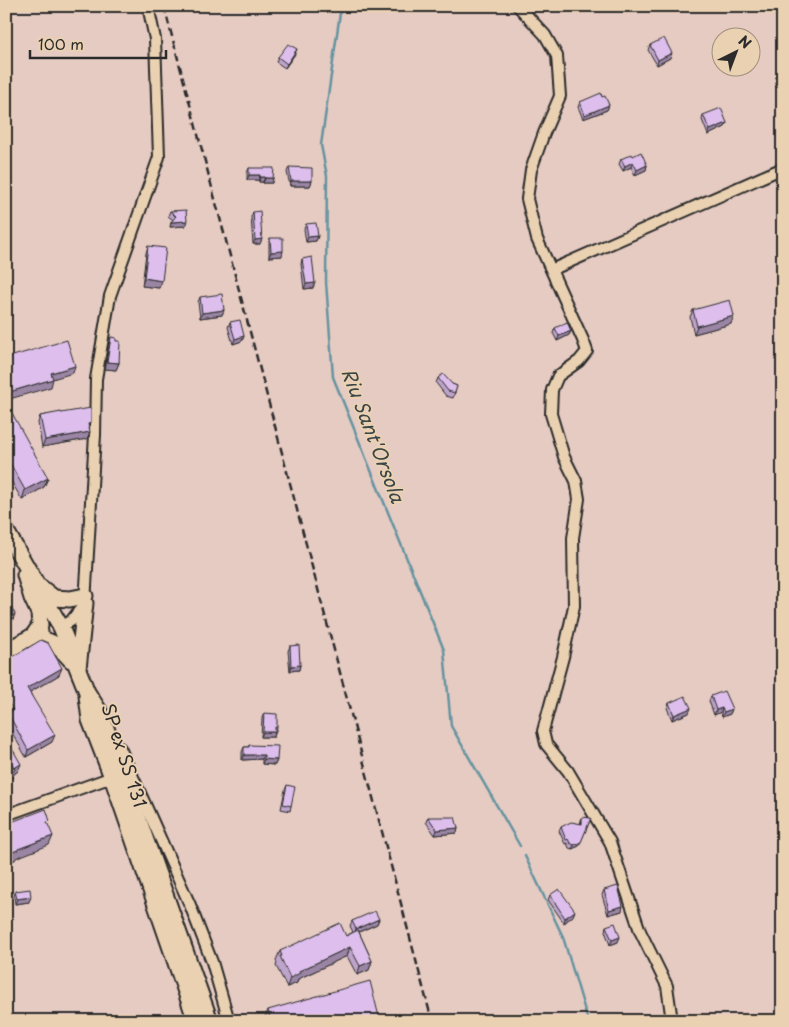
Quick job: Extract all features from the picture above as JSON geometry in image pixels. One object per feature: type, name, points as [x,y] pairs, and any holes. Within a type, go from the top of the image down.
[{"type":"main road","points":[[6,531],[61,626],[87,692]]},
{"type":"main road","points":[[15,547],[39,613],[40,626],[33,636]]},
{"type":"main road","points":[[39,587],[54,598],[85,599],[77,668]]},
{"type":"main road","points":[[6,651],[41,632],[61,626]]},
{"type":"main road","points":[[33,636],[48,640],[56,645],[77,668]]},
{"type":"main road","name":"SP ex SS 131","points":[[87,692],[101,714],[210,1021]]},
{"type":"main road","name":"SP ex SS 131","points":[[87,692],[90,720],[112,777],[196,1021]]},
{"type":"street","points":[[61,626],[71,621],[85,599],[95,435],[96,379],[110,296],[159,157],[156,39],[148,6]]},
{"type":"street","points":[[518,6],[545,35],[557,56],[560,96],[531,170],[527,200],[536,239],[587,351],[579,362],[558,376],[552,390],[551,414],[564,457],[576,481],[579,499],[573,538],[574,606],[543,731],[546,744],[568,771],[610,842],[640,931],[667,986],[672,1021]]},
{"type":"street","points":[[551,270],[783,168]]},
{"type":"street","points":[[112,746],[118,746],[125,759],[179,878],[212,962],[229,1021]]},
{"type":"street","points":[[6,815],[112,777]]},
{"type":"building","points":[[664,38],[672,53],[658,60],[650,45]]},
{"type":"building","points":[[288,44],[297,49],[287,64],[278,57]]},
{"type":"building","points":[[601,93],[602,97],[605,96],[609,105],[585,115],[580,102]]},
{"type":"building","points":[[721,108],[727,123],[710,130],[703,115]]},
{"type":"building","points":[[641,152],[647,165],[637,170],[633,162],[625,166],[621,159]]},
{"type":"building","points":[[289,167],[312,168],[312,181],[291,181]]},
{"type":"building","points":[[249,168],[274,168],[273,178],[249,175]]},
{"type":"building","points":[[186,210],[187,221],[171,222],[176,216],[170,211]]},
{"type":"building","points":[[260,211],[262,239],[255,240],[253,212]]},
{"type":"building","points":[[316,223],[318,236],[308,237],[306,224]]},
{"type":"building","points":[[270,238],[283,238],[283,251],[271,252]]},
{"type":"building","points":[[148,246],[166,248],[162,281],[144,278]]},
{"type":"building","points":[[312,257],[315,283],[306,284],[302,259]]},
{"type":"building","points":[[222,294],[224,310],[202,313],[200,297]]},
{"type":"building","points":[[730,300],[734,316],[697,326],[693,310]]},
{"type":"building","points":[[240,320],[244,336],[235,339],[230,322]]},
{"type":"building","points":[[567,322],[571,331],[559,336],[555,328]]},
{"type":"building","points":[[111,337],[116,338],[116,341],[120,341],[119,363],[107,362]]},
{"type":"building","points":[[67,340],[75,366],[51,373],[53,379],[6,393],[6,358]]},
{"type":"building","points":[[443,374],[452,384],[457,386],[455,393],[448,391],[438,378]]},
{"type":"building","points":[[91,408],[91,423],[88,424],[90,432],[45,440],[40,416]]},
{"type":"building","points":[[12,413],[48,478],[25,490],[6,456],[6,416]]},
{"type":"building","points":[[6,597],[15,614],[6,619]]},
{"type":"building","points":[[41,640],[48,643],[62,668],[27,688],[55,735],[28,750],[8,713],[13,710],[6,699],[6,661]]},
{"type":"building","points":[[299,645],[300,665],[291,666],[290,646]]},
{"type":"building","points":[[724,691],[732,709],[724,712],[722,708],[716,710],[711,696]]},
{"type":"building","points":[[685,696],[691,708],[674,715],[669,703]]},
{"type":"building","points":[[264,713],[277,714],[275,732],[263,732]]},
{"type":"building","points":[[6,738],[21,764],[14,768],[6,755]]},
{"type":"building","points":[[249,745],[278,746],[277,760],[264,759],[264,755],[244,755],[244,747],[249,747]]},
{"type":"building","points":[[11,762],[15,770],[6,775],[6,765]]},
{"type":"building","points":[[287,785],[295,787],[291,806],[283,804]]},
{"type":"building","points":[[46,809],[50,821],[47,822],[53,836],[6,854],[6,824]]},
{"type":"building","points":[[428,817],[455,817],[458,828],[437,830]]},
{"type":"building","points":[[582,817],[591,818],[581,842],[574,845],[568,839],[566,840],[561,827],[571,822],[582,824]]},
{"type":"building","points":[[618,886],[623,906],[609,910],[604,890]]},
{"type":"building","points":[[30,889],[31,897],[17,899],[15,891]]},
{"type":"building","points":[[559,889],[575,911],[565,918],[550,895]]},
{"type":"building","points":[[375,911],[379,919],[356,929],[352,921]]},
{"type":"building","points":[[340,923],[346,936],[358,930],[372,961],[360,966],[350,947],[299,971],[300,973],[290,978],[280,956],[282,956],[280,951]]},
{"type":"building","points":[[615,923],[620,937],[612,940],[606,926]]},
{"type":"building","points":[[370,981],[380,1021],[271,1021],[268,1010]]},
{"type":"waterway","name":"Riu Sant'Orsola","points":[[341,6],[321,145],[327,176],[326,282],[333,377],[444,650],[451,726],[520,846]]},
{"type":"waterway","name":"Riu Sant'Orsola","points":[[525,856],[563,937],[588,1021]]},
{"type":"railway","points":[[164,6],[432,1021]]}]
